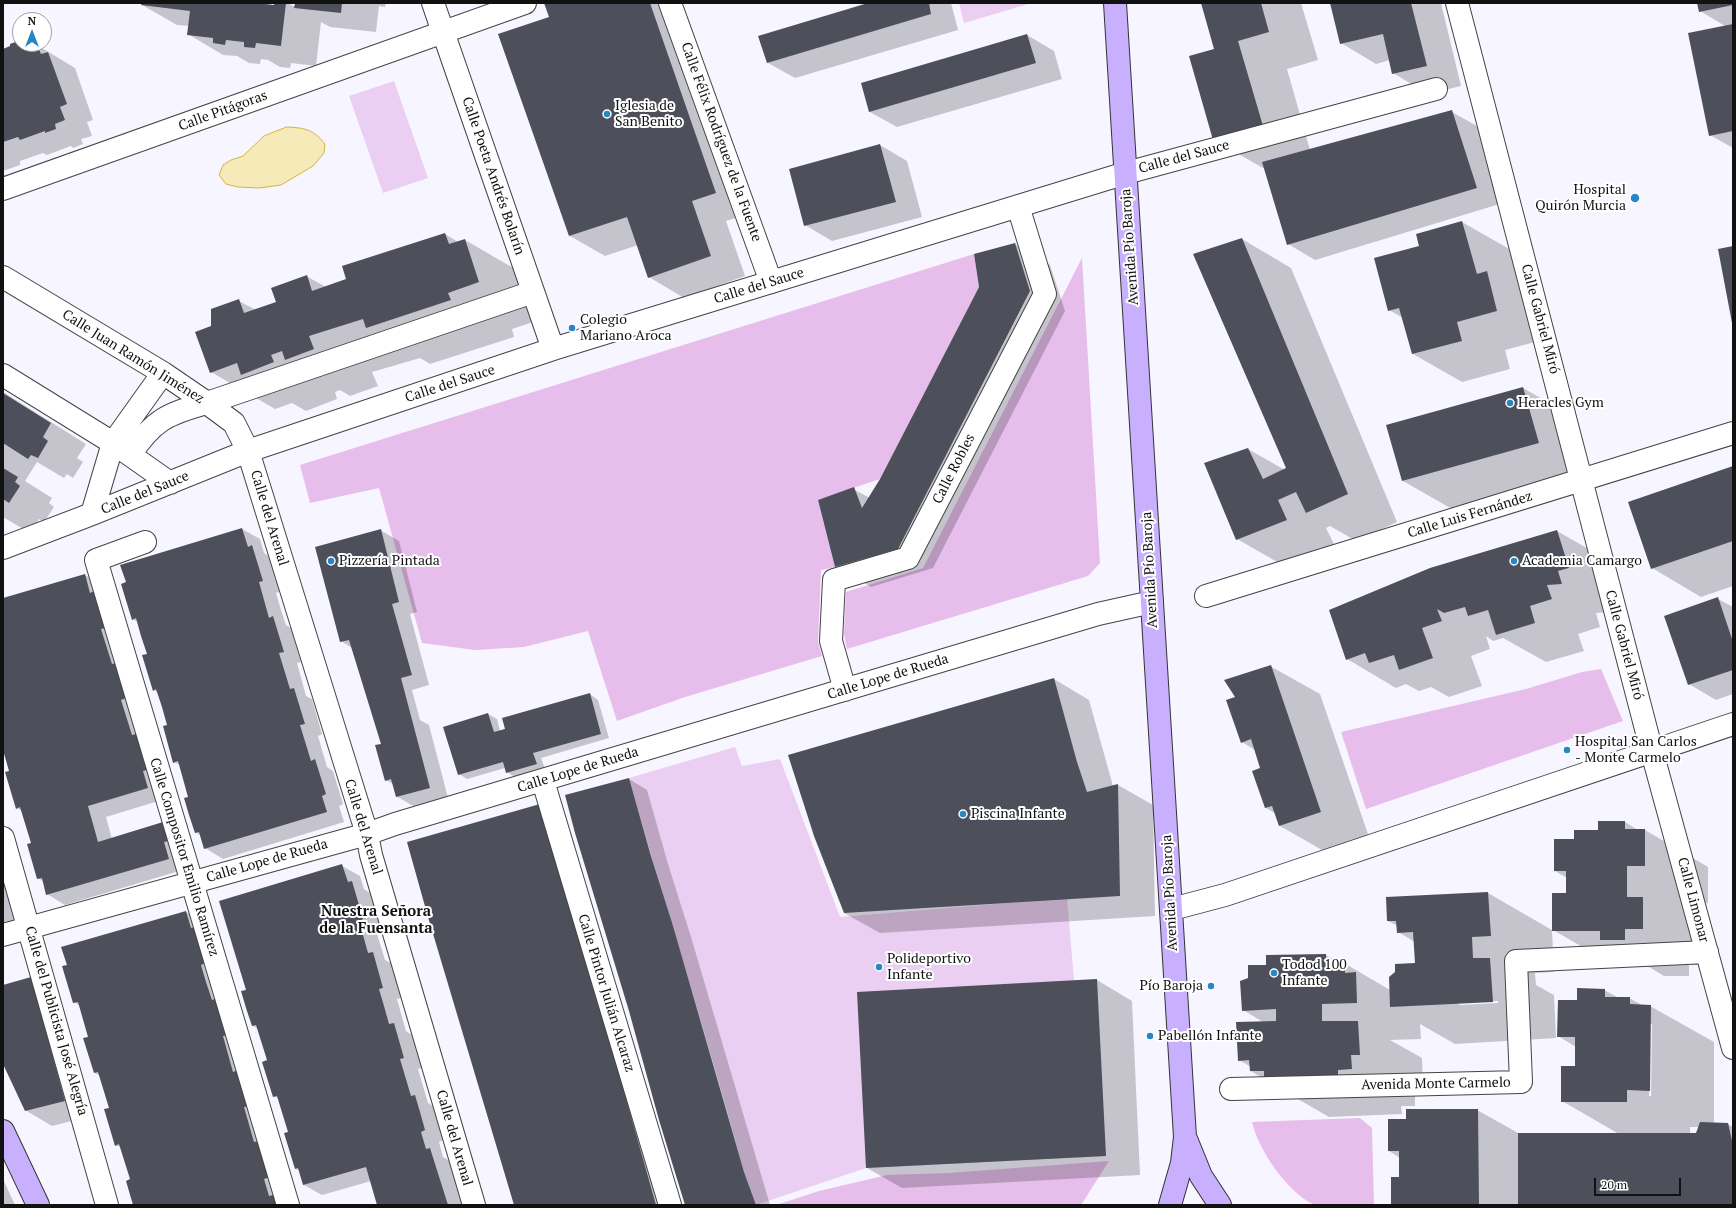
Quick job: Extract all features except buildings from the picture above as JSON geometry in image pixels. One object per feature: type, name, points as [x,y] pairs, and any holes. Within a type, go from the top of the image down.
[{"type":"main road","name":"Avenida Pío Baroja","points":[[1115,3],[1185,1137],[1182,1164],[1170,1205]]},
{"type":"main road","points":[[3,1131],[38,1205]]},
{"type":"main road","name":"Avenida Pío Baroja","points":[[1185,1137],[1201,1176],[1220,1205]]},
{"type":"street","name":"Calle Poeta Andrés Bolarín","points":[[433,3],[553,349]]},
{"type":"street","points":[[443,32],[525,3]]},
{"type":"street","name":"Calle Félix Rodríguez de la Fuente","points":[[670,3],[772,282]]},
{"type":"street","name":"Calle Gabriel Miró","points":[[1457,3],[1652,752]]},
{"type":"street","name":"Calle Pitágoras","points":[[3,189],[443,32]]},
{"type":"street","name":"Calle del Sauce","points":[[3,548],[248,451],[553,349],[1126,173],[1436,89]]},
{"type":"street","name":"Calle Robles","points":[[845,690],[831,641],[834,580],[908,558],[1045,294],[1018,206]]},
{"type":"street","name":"Calle Juan Ramón Jiménez","points":[[3,277],[164,373],[207,403],[234,424],[248,451]]},
{"type":"street","name":"Calle del Sauce","points":[[122,449],[141,438],[160,420],[182,410],[207,403],[533,292]]},
{"type":"street","name":"Calle del Sauce","points":[[92,514],[122,449],[164,373]]},
{"type":"street","points":[[3,375],[122,449],[170,483]]},
{"type":"street","name":"Calle Luis Fernández","points":[[1206,596],[1733,433]]},
{"type":"street","name":"Calle del Arenal","points":[[248,451],[367,834],[374,863],[474,1205]]},
{"type":"street","name":"Calle Compositor Emilio Ramírez","points":[[145,542],[96,560],[288,1205]]},
{"type":"street","name":"Calle Lope de Rueda","points":[[3,935],[367,834],[395,824],[1098,614],[1152,602]]},
{"type":"street","points":[[1172,909],[1225,894],[1733,724]]},
{"type":"street","name":"Calle Limonar","points":[[1652,752],[1733,1048]]},
{"type":"street","name":"Calle Pintor Julián Alcaraz","points":[[543,781],[670,1205]]},
{"type":"street","name":"Calle del Publicista José Alegría","points":[[3,838],[30,928],[107,1205]]},
{"type":"street","name":"Avenida Monte Carmelo","points":[[1231,1089],[1521,1082],[1516,961],[1707,952]]},
{"type":"shaded area","points":[[959,3],[1032,3],[964,23]]},
{"type":"shaded area","points":[[394,81],[428,178],[383,193],[349,96]]},
{"type":"shaded area","points":[[287,127],[308,130],[317,135],[325,144],[324,153],[313,166],[281,185],[259,188],[238,187],[226,184],[219,175],[223,165],[231,160],[243,156],[264,136]]},
{"type":"shaded area","points":[[974,254],[979,287],[880,479],[818,500],[835,567],[821,570],[818,642],[822,656],[685,697],[617,721],[588,631],[524,647],[475,650],[422,643],[379,488],[310,503],[300,465]]},
{"type":"shaded area","points":[[1082,258],[1100,563],[1088,576],[847,649],[844,634],[846,592],[923,568]]},
{"type":"shaded area","points":[[1601,669],[1623,721],[1366,809],[1341,732],[1526,689],[1582,672]]},
{"type":"shaded area","name":"Polideportivo Infante","points":[[735,747],[742,766],[780,759],[840,917],[1067,898],[1074,980],[1106,1156],[866,1168],[756,1205],[744,1172],[731,1123],[629,778]]},
{"type":"shaded area","points":[[1360,1118],[1372,1128],[1374,1205],[1317,1205],[1303,1198],[1293,1190],[1275,1169],[1260,1145],[1252,1122]]},
{"type":"shaded area","points":[[1109,1161],[1081,1205],[776,1205],[819,1191],[887,1175],[948,1173]]},
{"type":"place","name":"Iglesia de San Benito","points":[[607,114]]},
{"type":"place","name":"Hospital Quirón Murcia","points":[[1635,198]]},
{"type":"place","name":"Colegio Mariano Aroca","points":[[572,328]]},
{"type":"place","name":"Heracles Gym","points":[[1510,403]]},
{"type":"place","name":"Pizzería Pintada","points":[[331,561]]},
{"type":"place","name":"Academia Camargo","points":[[1514,561]]},
{"type":"place","name":"Hospital San Carlos - Monte Carmelo","points":[[1567,750]]},
{"type":"place","name":"Piscina Infante","points":[[963,814]]},
{"type":"place","name":"Polideportivo Infante","points":[[879,967]]},
{"type":"place","name":"Todod 100 Infante","points":[[1274,973]]},
{"type":"place","name":"Pío Baroja","points":[[1211,986]]},
{"type":"place","name":"Pabellón Infante","points":[[1150,1036]]},
{"type":"district","name":"Nuestra Señora de la Fuensanta","points":[[376,920]]}]
